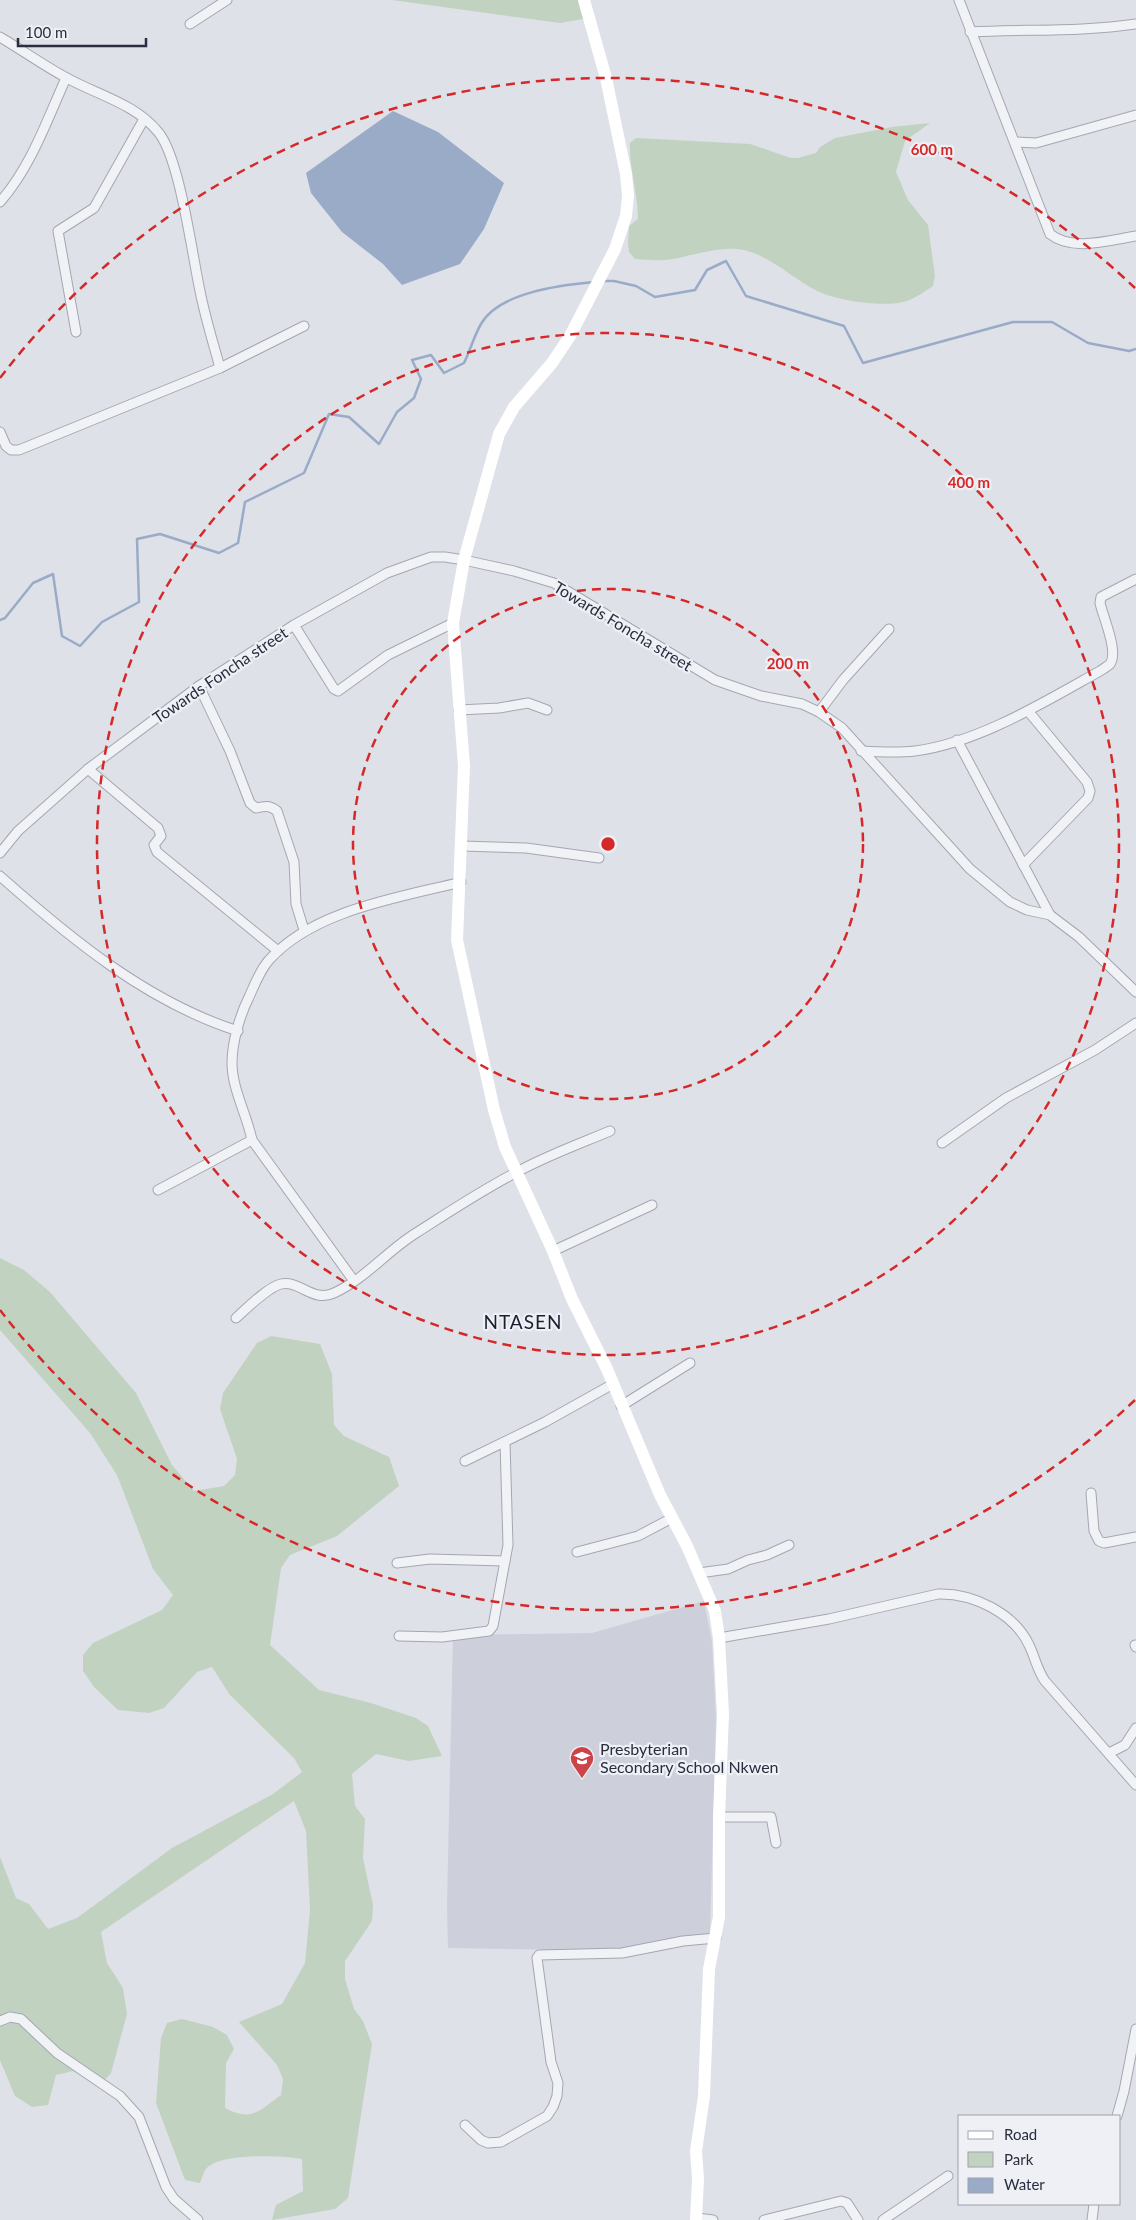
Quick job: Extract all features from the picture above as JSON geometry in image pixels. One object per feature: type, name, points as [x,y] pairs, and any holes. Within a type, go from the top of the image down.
[{"type":"street","points":[[190,24],[228,0]]},
{"type":"street","points":[[584,0],[606,78],[627,189],[626,216],[622,234],[570,336],[552,363],[514,407],[502,427],[464,560],[453,623],[464,766],[461,882],[457,926],[459,952],[496,1119],[505,1147],[553,1251],[572,1298],[613,1384],[660,1495],[700,1573],[715,1611],[719,1638],[722,1714],[718,1817],[719,1916],[710,1969],[704,2096],[697,2132],[696,2219],[713,2220]]},
{"type":"street","points":[[959,0],[1050,234],[1059,242],[1095,243],[1136,236]]},
{"type":"street","points":[[970,32],[1029,29],[1087,30],[1136,24]]},
{"type":"street","points":[[0,37],[66,78],[111,97],[144,119],[159,134],[168,152],[182,201],[200,294],[220,368]]},
{"type":"street","points":[[0,202],[27,163],[66,78]]},
{"type":"street","points":[[1015,142],[1036,143],[1136,115]]},
{"type":"street","points":[[76,332],[58,231],[94,208],[144,119]]},
{"type":"street","points":[[0,432],[6,446],[12,450],[19,450],[220,368],[304,326]]},
{"type":"street","name":"Towards Foncha street","points":[[0,853],[18,832],[88,769],[199,686],[294,625],[387,573],[410,563],[431,557],[445,556],[514,571],[554,583],[715,680],[761,696],[802,704],[819,712],[842,728],[970,869],[990,887],[1010,902],[1027,910],[1050,915],[1079,937],[1136,992]]},
{"type":"street","points":[[861,751],[915,751],[957,740],[1028,711],[1110,664],[1113,656],[1112,646],[1100,603],[1101,597],[1136,579]]},
{"type":"street","points":[[294,625],[338,691],[388,655],[453,623]]},
{"type":"street","points":[[819,712],[843,680],[890,629]]},
{"type":"street","points":[[199,686],[230,751],[250,803],[253,806],[273,807],[277,811],[294,862],[296,904],[304,930]]},
{"type":"street","points":[[459,710],[499,708],[528,703],[547,710]]},
{"type":"street","points":[[1023,865],[1088,798],[1090,791],[1087,782],[1028,711]]},
{"type":"street","points":[[957,740],[1050,915]]},
{"type":"street","points":[[88,769],[158,828],[161,836],[154,846],[157,852],[278,951]]},
{"type":"street","points":[[462,846],[534,849],[599,858]]},
{"type":"street","points":[[0,876],[42,914],[109,966],[206,1021],[238,1031]]},
{"type":"street","points":[[354,1282],[252,1140],[232,1063],[243,1009],[259,974],[278,951],[304,930],[382,902],[461,882]]},
{"type":"street","points":[[942,1143],[1006,1098],[1095,1050],[1136,1023]]},
{"type":"street","points":[[236,1318],[273,1287],[281,1284],[289,1284],[316,1296],[324,1297],[354,1282],[414,1234],[517,1172],[610,1131]]},
{"type":"street","points":[[158,1190],[252,1140]]},
{"type":"street","points":[[553,1251],[652,1205]]},
{"type":"street","points":[[621,1406],[690,1362]]},
{"type":"street","points":[[465,1461],[505,1442],[613,1384]]},
{"type":"street","points":[[399,1636],[442,1637],[489,1631],[493,1626],[508,1545],[505,1442]]},
{"type":"street","points":[[1091,1493],[1094,1531],[1099,1541],[1104,1542],[1136,1537]]},
{"type":"street","points":[[578,1552],[638,1536],[672,1518]]},
{"type":"street","points":[[700,1573],[728,1570],[748,1560],[773,1553],[789,1545]]},
{"type":"street","points":[[397,1563],[430,1559],[505,1561]]},
{"type":"street","points":[[719,1638],[828,1619],[938,1594],[949,1594],[977,1601],[1007,1616],[1016,1625],[1030,1646],[1040,1674],[1136,1785]]},
{"type":"street","points":[[1109,1753],[1125,1745],[1136,1728]]},
{"type":"street","points":[[718,1817],[771,1817],[776,1842]]},
{"type":"street","points":[[465,2126],[488,2143],[501,2142],[547,2116],[554,2107],[558,2083],[551,2062],[537,1958],[539,1955],[622,1953],[683,1941],[716,1938]]},
{"type":"street","points":[[0,2021],[10,2017],[20,2019],[57,2053],[120,2096],[139,2117],[166,2186],[174,2199],[198,2220]]},
{"type":"street","points":[[1117,2115],[1136,2029]]},
{"type":"street","points":[[883,2220],[948,2176]]},
{"type":"street","points":[[764,2220],[842,2201],[847,2203],[858,2220]]},
{"type":"street","points":[[1092,2220],[1094,2205]]},
{"type":"shaded area","name":"Presbyterian Secondary School Nkwen","points":[[704,1601],[712,1642],[716,1721],[710,1934],[627,1951],[448,1948],[447,1905],[453,1635],[592,1633]]},
{"type":"green space","points":[[392,0],[585,0],[589,18],[560,23]]},
{"type":"green space","points":[[930,123],[905,141],[896,172],[908,200],[928,225],[935,276],[933,286],[910,300],[898,303],[874,304],[826,295],[764,258],[744,250],[708,251],[673,259],[659,260],[635,259],[629,252],[629,226],[638,219],[630,153],[630,143],[636,138],[750,144],[791,158],[798,158],[816,153],[820,147],[835,138],[892,127]]},
{"type":"green space","points":[[0,1258],[24,1270],[50,1292],[136,1393],[172,1465],[194,1491],[224,1486],[235,1475],[237,1459],[220,1409],[223,1393],[257,1343],[271,1336],[320,1344],[332,1374],[334,1425],[344,1436],[389,1457],[399,1486],[337,1536],[290,1555],[281,1568],[270,1645],[319,1690],[371,1703],[416,1718],[428,1726],[442,1756],[409,1761],[376,1754],[352,1774],[355,1806],[365,1819],[363,1858],[373,1905],[372,1921],[345,1961],[345,1979],[354,2009],[363,2021],[372,2044],[348,2198],[335,2209],[272,2220],[276,2205],[303,2191],[302,2159],[266,2156],[223,2160],[206,2169],[200,2183],[185,2180],[156,2103],[161,2038],[167,2023],[182,2019],[213,2027],[227,2035],[234,2049],[226,2063],[225,2108],[242,2114],[255,2113],[281,2095],[283,2079],[277,2065],[239,2022],[282,2004],[305,1963],[310,1910],[306,1831],[294,1801],[101,1932],[107,1963],[123,1988],[127,2014],[111,2073],[100,2085],[73,2071],[56,2075],[48,2105],[32,2107],[15,2096],[0,2060],[0,1857],[16,1898],[29,1904],[48,1929],[77,1918],[172,1848],[273,1794],[302,1772],[294,1758],[230,1695],[212,1667],[197,1672],[164,1708],[149,1713],[118,1710],[94,1687],[83,1671],[83,1655],[93,1643],[162,1610],[173,1595],[153,1569],[117,1475],[90,1433],[0,1330]]},
{"type":"water","points":[[393,111],[438,132],[504,183],[484,229],[460,264],[402,285],[383,264],[342,232],[311,193],[306,173]]},
{"type":"waterway","points":[[602,281],[614,281],[636,286],[655,297],[695,290],[707,270],[726,261],[746,296],[844,326],[863,363],[1013,322],[1052,322],[1088,343],[1129,351],[1136,349]]},
{"type":"waterway","points":[[0,620],[5,618],[33,583],[53,574],[62,636],[80,646],[102,622],[139,602],[137,539],[160,534],[219,553],[238,543],[245,502],[304,473],[329,414],[349,417],[379,444],[397,412],[414,398],[421,379],[412,360],[431,355],[444,373],[464,363],[481,324],[490,313],[502,304],[532,292],[565,285],[594,282]]},
{"type":"place","name":"Presbyterian Secondary School Nkwen","points":[[582,1779]]},
{"type":"district","name":"NTASEN","points":[[523,1322]]}]
